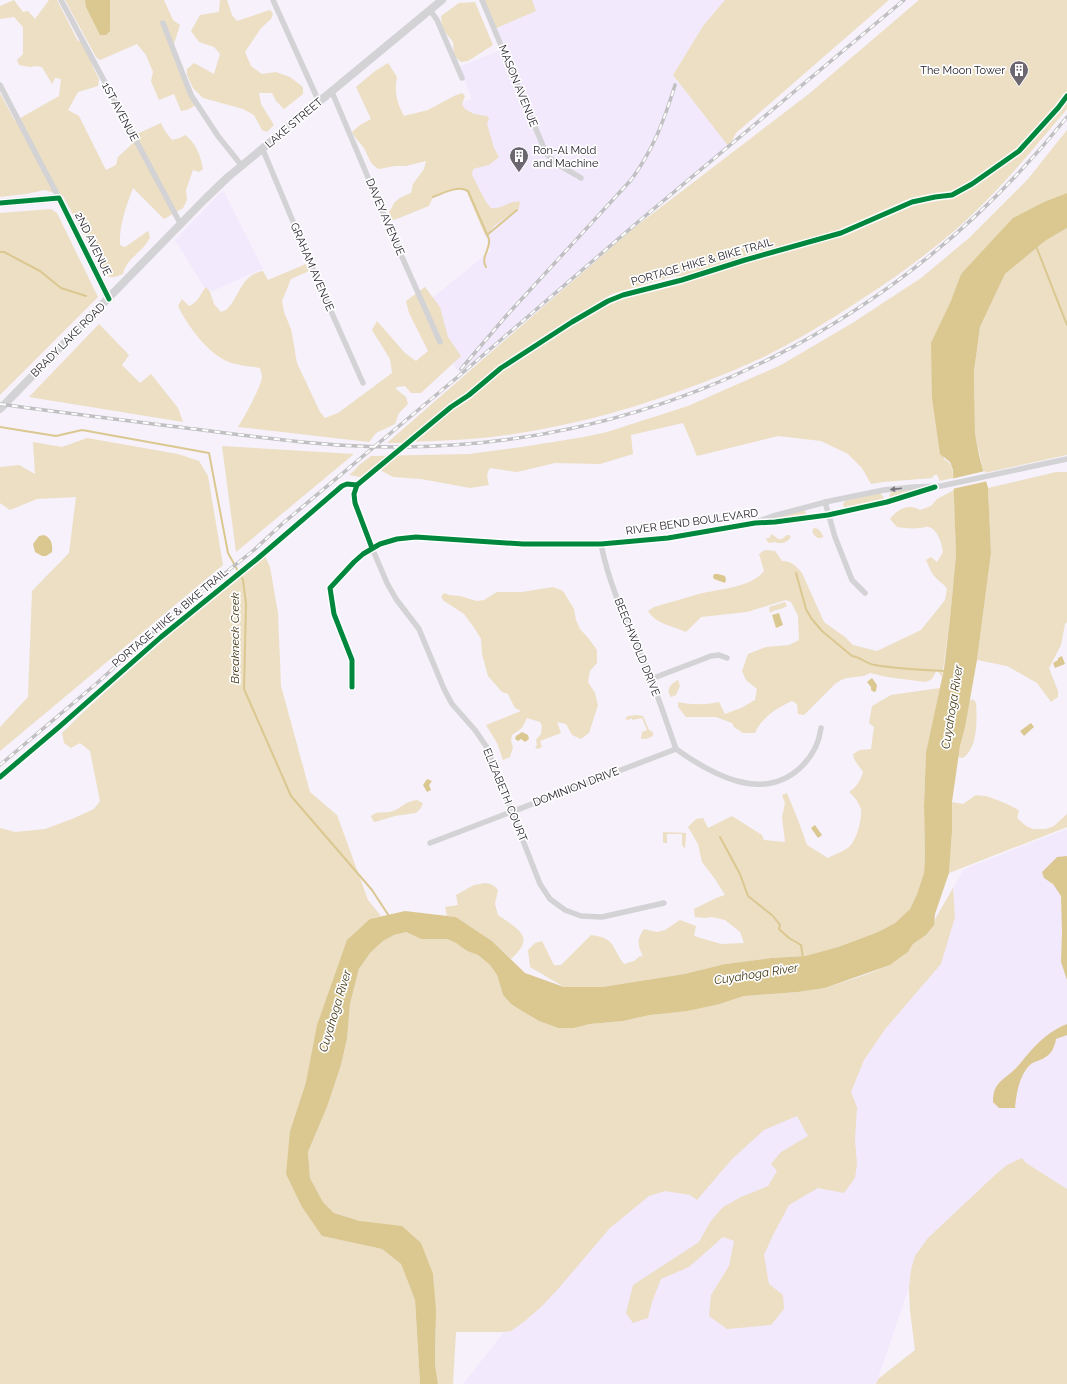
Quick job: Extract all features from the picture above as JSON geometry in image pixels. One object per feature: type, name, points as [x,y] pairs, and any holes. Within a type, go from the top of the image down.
[{"type":"street","name":"1ST AVENUE","points":[[61,0],[180,223]]},
{"type":"street","points":[[273,0],[319,102]]},
{"type":"street","name":"LAKE STREET","points":[[153,253],[180,223],[224,181],[442,0]]},
{"type":"street","name":"MASON AVENUE","points":[[482,0],[546,153],[556,162],[582,178]]},
{"type":"street","points":[[430,10],[437,20],[462,78]]},
{"type":"street","points":[[163,23],[191,95],[218,136],[242,166]]},
{"type":"street","name":"2ND AVENUE","points":[[0,85],[59,198],[109,299]]},
{"type":"street","name":"DAVEY AVENUE","points":[[332,92],[394,239],[440,342]]},
{"type":"street","name":"GRAHAM AVENUE","points":[[263,150],[326,300],[363,383]]},
{"type":"street","points":[[0,203],[59,198]]},
{"type":"street","name":"BRADY LAKE ROAD","points":[[0,409],[153,253]]},
{"type":"street","name":"RIVER BEND BOULEVARD","points":[[352,687],[352,660],[334,614],[330,588],[354,562],[372,548],[397,539],[416,537],[523,544],[601,544],[668,538],[755,523],[828,515],[887,502],[935,487],[1067,459]]},
{"type":"street","name":"RIVER BEND BOULEVARD","points":[[755,523],[773,516],[825,502],[884,490],[914,487],[935,487]]},
{"type":"street","points":[[825,502],[835,537],[852,580],[865,593]]},
{"type":"street","name":"BEECHWOLD DRIVE","points":[[601,544],[615,592],[651,679],[676,749]]},
{"type":"street","name":"ELIZABETH COURT","points":[[372,548],[396,599],[419,629],[452,704],[475,730],[486,746],[540,884],[550,899],[565,910],[581,916],[602,917],[664,903]]},
{"type":"street","points":[[651,679],[711,656],[718,655],[727,658]]},
{"type":"street","points":[[676,749],[691,760],[727,778],[749,784],[768,784],[791,775],[807,761],[817,745],[821,728]]},
{"type":"street","name":"DOMINION DRIVE","points":[[430,843],[676,749]]},
{"type":"shaded area","points":[[14,0],[23,12],[28,11],[35,19],[49,0],[57,0],[78,41],[82,40],[90,55],[93,67],[99,79],[98,86],[78,92],[68,110],[79,116],[106,170],[116,165],[118,157],[131,145],[139,133],[161,123],[172,140],[185,135],[195,146],[199,154],[203,169],[199,172],[193,170],[186,190],[187,200],[183,208],[164,219],[133,188],[122,223],[120,245],[125,247],[148,231],[150,237],[144,247],[131,259],[123,274],[115,277],[109,277],[103,270],[63,196],[45,190],[0,197],[0,93],[15,121],[59,96],[61,79],[55,78],[52,84],[42,67],[19,65],[17,60],[23,54],[23,27],[14,17],[0,19],[0,6]]},
{"type":"shaded area","points":[[65,0],[164,0],[173,20],[180,25],[173,47],[198,104],[187,110],[181,111],[174,94],[159,100],[151,81],[153,72],[146,55],[137,44],[100,60],[96,57]]},
{"type":"shaded area","points":[[220,0],[227,0],[232,15],[237,21],[270,10],[273,14],[271,19],[261,28],[245,52],[251,66],[262,74],[276,72],[290,77],[303,87],[303,94],[284,109],[276,101],[272,93],[259,93],[261,104],[274,125],[267,132],[262,130],[254,115],[243,109],[203,98],[193,88],[187,75],[187,69],[194,63],[214,74],[220,54],[214,47],[199,42],[191,31],[200,15],[219,12]]},
{"type":"shaded area","points":[[482,0],[725,0],[703,26],[673,75],[729,147],[537,308],[460,375],[440,342],[424,305],[491,250],[436,116],[472,99],[459,67],[503,49]]},
{"type":"shaded area","points":[[482,0],[532,0],[536,11],[494,29]]},
{"type":"shaded area","points":[[725,0],[889,0],[736,133],[729,147],[673,75],[703,26]]},
{"type":"shaded area","points":[[919,0],[1067,0],[1067,95],[1064,99],[1067,96],[1067,109],[1003,183],[975,212],[949,235],[886,283],[791,343],[735,370],[681,391],[601,416],[547,428],[492,437],[408,442],[451,407],[469,395],[501,368],[572,322],[608,301],[623,295],[686,278],[675,276],[612,294],[502,363],[468,392],[449,404],[403,443],[387,443],[635,227],[810,93]]},
{"type":"shaded area","points":[[475,2],[493,45],[468,61],[461,62],[454,56],[453,42],[442,28],[441,16],[459,3]]},
{"type":"shaded area","points":[[388,63],[397,77],[397,97],[404,116],[428,110],[462,93],[465,96],[462,104],[465,109],[474,114],[487,116],[489,119],[487,124],[494,148],[499,157],[489,165],[473,169],[472,175],[486,202],[491,208],[517,201],[520,202],[519,208],[494,226],[488,234],[485,235],[466,190],[462,189],[450,190],[433,197],[429,206],[391,220],[389,211],[396,201],[411,193],[413,184],[424,169],[426,161],[406,166],[395,166],[379,169],[371,163],[364,148],[352,132],[360,125],[371,119],[356,87],[375,71]]},
{"type":"shaded area","points":[[1067,130],[1067,193],[1046,201],[961,274],[950,303],[944,459],[952,467],[953,478],[940,481],[937,475],[934,475],[932,478],[871,484],[862,468],[848,454],[821,441],[778,436],[697,456],[683,423],[631,435],[633,454],[600,464],[555,463],[517,472],[490,468],[487,476],[489,485],[470,488],[421,479],[393,477],[382,471],[376,465],[360,477],[349,475],[371,456],[469,454],[522,447],[607,432],[688,406],[781,365],[854,322],[921,278],[969,238],[1028,179]]},
{"type":"shaded area","points":[[223,190],[263,269],[208,293],[175,240]]},
{"type":"shaded area","points":[[51,209],[57,213],[98,297],[0,395],[0,213]]},
{"type":"shaded area","points":[[1067,228],[1067,455],[984,473],[975,435],[974,371],[980,327],[1005,274],[1045,241]]},
{"type":"shaded area","points":[[306,264],[309,271],[291,279],[282,301],[284,312],[291,329],[297,363],[320,412],[325,418],[338,413],[392,373],[390,359],[372,330],[377,321],[405,353],[416,361],[428,351],[409,313],[406,301],[425,287],[440,307],[448,337],[461,356],[421,393],[411,393],[405,386],[397,387],[396,389],[406,397],[408,404],[399,413],[395,424],[376,433],[369,442],[238,427],[259,388],[262,377],[260,368],[229,362],[213,353],[187,322],[178,306],[182,299],[189,306],[192,304],[197,300],[206,287],[210,292],[214,304],[221,312],[227,309],[243,285],[254,274],[263,271],[268,280]]},
{"type":"shaded area","points":[[99,324],[129,355],[122,365],[140,383],[151,374],[178,408],[183,422],[29,397]]},
{"type":"shaded area","points":[[87,438],[178,454],[199,461],[208,476],[223,565],[0,751],[0,727],[28,697],[32,591],[69,553],[76,497],[37,499],[10,510],[0,503],[0,467],[19,465],[35,474],[33,442],[62,447]]},
{"type":"shaded area","points":[[222,446],[354,454],[236,552]]},
{"type":"shaded area","points":[[1056,472],[1067,472],[1067,622],[1065,624],[1061,645],[1049,668],[1058,691],[1058,697],[1051,702],[1037,683],[1007,666],[977,660],[991,553],[988,488]]},
{"type":"shaded area","points":[[915,489],[916,492],[891,499],[889,496],[891,492]]},
{"type":"shaded area","points":[[954,490],[956,555],[950,618],[942,677],[937,670],[932,679],[926,682],[887,677],[870,673],[864,676],[847,678],[835,684],[804,715],[798,714],[797,704],[792,701],[770,714],[758,727],[755,733],[743,733],[734,727],[732,723],[716,717],[686,717],[678,707],[678,702],[688,704],[709,704],[719,702],[725,714],[741,708],[755,700],[757,689],[746,680],[742,671],[748,654],[766,647],[789,645],[799,640],[798,616],[791,602],[786,600],[747,612],[701,617],[686,632],[660,622],[648,611],[654,607],[688,597],[734,587],[751,581],[764,571],[759,554],[765,550],[775,551],[782,561],[796,566],[802,573],[824,622],[845,637],[853,645],[877,651],[921,630],[945,600],[947,589],[934,576],[926,560],[931,557],[937,562],[943,552],[941,541],[935,531],[928,527],[897,527],[890,519],[896,512],[904,508],[912,507],[920,510],[931,506],[937,499]]},
{"type":"shaded area","points":[[880,493],[884,498],[883,501],[846,509],[843,505],[847,500]]},
{"type":"shaded area","points":[[804,510],[806,513],[805,516],[774,520],[774,518]]},
{"type":"shaded area","points":[[814,528],[820,530],[823,536],[822,538],[818,538],[814,535],[812,531]]},
{"type":"shaded area","points":[[772,534],[778,539],[782,539],[787,535],[791,537],[782,543],[769,543],[766,538],[769,538]]},
{"type":"shaded area","points":[[265,556],[270,567],[278,613],[281,686],[310,792],[337,815],[368,900],[381,916],[370,919],[306,1082],[290,1131],[322,1236],[382,1249],[401,1264],[415,1300],[420,1384],[0,1384],[0,828],[15,832],[45,829],[94,809],[100,801],[90,751],[80,743],[71,748],[64,743],[62,733],[136,664]]},
{"type":"shaded area","points":[[553,587],[563,591],[574,609],[576,620],[580,629],[597,650],[597,663],[590,671],[588,682],[595,693],[598,705],[589,733],[581,739],[572,735],[566,724],[557,722],[561,733],[540,741],[542,747],[537,749],[535,747],[537,745],[536,740],[541,734],[542,726],[540,722],[527,718],[522,728],[512,735],[511,741],[513,747],[510,757],[503,760],[497,743],[486,725],[521,711],[515,708],[508,694],[502,692],[488,676],[482,654],[481,639],[473,626],[464,614],[444,601],[441,597],[444,593],[477,601],[484,600],[497,592],[522,592]]},
{"type":"shaded area","points":[[785,602],[787,606],[770,613],[769,607]]},
{"type":"shaded area","points":[[678,680],[680,686],[676,695],[671,697],[669,694],[669,689],[671,685]]},
{"type":"shaded area","points":[[940,688],[926,752],[924,874],[910,909],[895,923],[878,932],[838,947],[805,956],[771,958],[725,964],[684,974],[602,987],[564,987],[530,967],[528,950],[535,943],[542,941],[554,965],[561,965],[591,935],[605,938],[609,941],[624,964],[634,961],[640,956],[643,957],[639,940],[644,929],[657,932],[665,930],[680,920],[696,926],[694,936],[721,944],[744,943],[740,932],[725,920],[712,917],[695,917],[694,909],[725,895],[702,862],[698,844],[688,827],[696,819],[703,818],[708,828],[732,816],[762,835],[764,840],[785,842],[782,817],[785,803],[782,795],[787,793],[807,845],[828,858],[843,851],[853,843],[860,824],[861,810],[856,800],[849,792],[858,784],[863,772],[854,759],[853,754],[860,750],[871,749],[874,727],[869,723],[872,706],[891,695]]},
{"type":"shaded area","points":[[973,699],[976,703],[976,733],[972,747],[968,753],[963,758],[958,757],[969,701]]},
{"type":"shaded area","points":[[628,716],[643,716],[649,730],[653,732],[653,736],[646,739],[641,739],[642,732],[647,730],[642,718],[632,720],[632,718],[628,720],[625,719]]},
{"type":"shaded area","points":[[976,795],[987,796],[1014,807],[1019,811],[1017,818],[1026,826],[1033,829],[1046,829],[1054,826],[1067,814],[1067,827],[949,873],[952,832],[952,802],[963,804]]},
{"type":"shaded area","points":[[417,800],[423,803],[421,808],[416,813],[395,816],[375,822],[373,821],[371,816],[374,814],[393,811],[409,802]]},
{"type":"shaded area","points":[[1067,829],[1067,1208],[919,1258],[876,1384],[463,1384],[617,1189],[856,1057],[964,869]]},
{"type":"shaded area","points":[[663,832],[686,833],[685,849],[682,845],[682,834],[667,834],[667,843],[663,843]]},
{"type":"shaded area","points":[[485,883],[492,885],[498,890],[495,904],[498,915],[517,929],[523,939],[523,944],[519,951],[511,959],[492,941],[456,917],[447,916],[445,907],[458,905],[456,895],[474,885]]},
{"type":"shaded area","points":[[953,888],[955,917],[941,964],[886,1028],[864,1060],[851,1092],[857,1107],[855,1140],[857,1164],[855,1178],[844,1193],[818,1188],[789,1205],[764,1255],[769,1284],[783,1295],[784,1309],[771,1325],[727,1329],[709,1316],[711,1295],[729,1266],[734,1241],[723,1237],[689,1267],[661,1279],[652,1302],[648,1318],[633,1323],[626,1313],[633,1285],[699,1242],[710,1222],[723,1207],[741,1197],[768,1186],[777,1171],[771,1164],[781,1152],[808,1136],[797,1116],[764,1130],[732,1159],[697,1200],[690,1195],[665,1191],[649,1196],[610,1228],[542,1306],[511,1331],[456,1332],[453,1384],[438,1384],[435,1364],[436,1329],[433,1274],[360,1221],[334,1213],[323,1202],[310,1178],[308,1152],[327,1107],[341,1065],[347,1039],[350,1004],[359,969],[370,953],[383,941],[394,935],[406,932],[421,939],[447,939],[456,943],[467,951],[478,955],[490,965],[497,975],[503,995],[511,1004],[539,1021],[558,1028],[574,1028],[590,1024],[623,1021],[650,1015],[720,1004],[744,996],[798,992],[825,988],[865,975],[890,965],[908,952],[913,944],[926,935]]},
{"type":"shaded area","points":[[1022,1158],[1026,1163],[1067,1189],[1067,1384],[876,1384],[878,1379],[915,1350],[910,1311],[909,1288],[911,1270],[915,1256],[928,1238],[995,1175],[1007,1165]]},
{"type":"water","points":[[85,0],[110,0],[110,31],[106,35],[100,35],[86,7]]},
{"type":"water","name":"Cuyahoga River","points":[[1067,193],[1067,228],[1045,241],[1005,274],[980,327],[974,371],[975,434],[988,488],[991,553],[977,660],[965,727],[960,746],[952,802],[952,832],[949,873],[935,914],[934,925],[926,935],[913,944],[908,952],[890,965],[825,988],[798,992],[744,996],[720,1004],[687,1011],[650,1015],[623,1021],[590,1024],[574,1028],[558,1028],[539,1021],[511,1004],[503,995],[497,975],[490,965],[478,955],[467,951],[456,943],[447,939],[421,939],[406,932],[394,935],[383,941],[370,953],[359,969],[350,1004],[347,1039],[341,1065],[327,1107],[308,1152],[310,1178],[323,1202],[334,1213],[360,1221],[402,1226],[421,1243],[433,1274],[436,1310],[435,1364],[438,1384],[420,1384],[415,1300],[401,1264],[382,1249],[322,1236],[302,1207],[286,1174],[290,1131],[306,1082],[317,1025],[347,940],[370,919],[405,911],[456,917],[492,941],[525,973],[564,987],[602,987],[684,974],[725,964],[771,958],[805,956],[838,947],[878,932],[895,923],[910,909],[924,873],[926,752],[944,669],[956,555],[953,470],[950,462],[940,454],[932,398],[931,343],[950,303],[961,274],[1013,218],[1046,201]]},
{"type":"water","points":[[44,535],[51,542],[52,552],[46,556],[42,556],[35,552],[33,544],[39,536]]},
{"type":"water","points":[[714,574],[725,576],[725,583],[714,579]]},
{"type":"water","points":[[779,613],[783,625],[776,628],[772,615]]},
{"type":"water","points":[[1062,656],[1065,664],[1055,668],[1053,663]]},
{"type":"water","points":[[872,678],[877,685],[876,691],[874,692],[871,690],[871,687],[867,682]]},
{"type":"water","points":[[1031,723],[1034,727],[1024,736],[1020,731]]},
{"type":"water","points":[[522,732],[528,735],[529,739],[525,742],[521,739],[518,741],[515,739],[516,736]]},
{"type":"water","points":[[427,779],[432,781],[429,785],[431,790],[427,792],[423,785]]},
{"type":"water","points":[[815,825],[822,835],[818,838],[811,828]]},
{"type":"water","points":[[1067,856],[1067,980],[1061,962],[1061,896],[1053,884],[1044,878],[1042,872],[1057,857]]},
{"type":"water","points":[[1067,1024],[1067,1035],[1056,1039],[1053,1049],[1049,1054],[1032,1063],[1027,1068],[1021,1078],[1016,1096],[1015,1108],[999,1108],[993,1102],[996,1086],[1016,1068],[1041,1040],[1056,1029]]},
{"type":"pier","points":[[985,471],[988,481],[952,489],[951,479]]},
{"type":"waterway","points":[[433,197],[455,189],[464,189],[468,191],[489,239],[489,246],[484,260],[486,267]]},
{"type":"waterway","points":[[487,235],[517,210]]},
{"type":"waterway","points":[[1036,246],[1067,325]]},
{"type":"waterway","name":"Breakneck Creek","points":[[0,252],[4,252],[40,271],[61,288],[86,296]]},
{"type":"waterway","name":"Breakneck Creek","points":[[0,427],[56,436],[82,430],[209,453],[228,553],[243,580],[246,604],[244,689],[291,796],[372,890],[389,916]]},
{"type":"waterway","name":"Cuyahoga River","points":[[796,573],[806,609],[811,618],[822,631],[852,656],[875,665],[946,671]]},
{"type":"waterway","points":[[720,837],[740,874],[748,896],[773,916],[780,925],[779,929],[789,938],[801,945],[803,958]]},
{"type":"railway","points":[[0,765],[97,683],[175,613],[254,550],[282,524],[460,375],[638,222],[904,0]]},
{"type":"railway","points":[[461,369],[507,315],[631,180],[646,158],[652,146],[667,111],[675,85]]},
{"type":"railway","points":[[0,404],[283,440],[380,447],[404,447],[501,440],[595,423],[686,395],[773,357],[855,310],[931,254],[1002,190],[1067,117]]},
{"type":"cycle path","name":"PORTAGE HIKE & BIKE TRAIL","points":[[372,548],[355,503],[354,494],[357,485],[451,407],[469,395],[501,368],[572,322],[608,301],[623,295],[682,280],[745,260],[841,233],[912,202],[952,195],[972,184],[1019,151],[1067,96]]},
{"type":"cycle path","points":[[0,203],[59,198],[109,299]]},
{"type":"cycle path","name":"PORTAGE HIKE & BIKE TRAIL","points":[[0,777],[161,637],[257,559],[342,486],[347,484],[357,485]]},
{"type":"cycle path","points":[[352,687],[352,660],[334,614],[330,588],[363,554],[380,544],[397,539],[416,537],[523,544],[601,544],[668,538],[755,523],[828,515],[887,502],[935,487]]},
{"type":"place","name":"The Moon Tower","points":[[1019,87]]},
{"type":"place","name":"Ron-Al Mold and Machine","points":[[519,173]]}]
